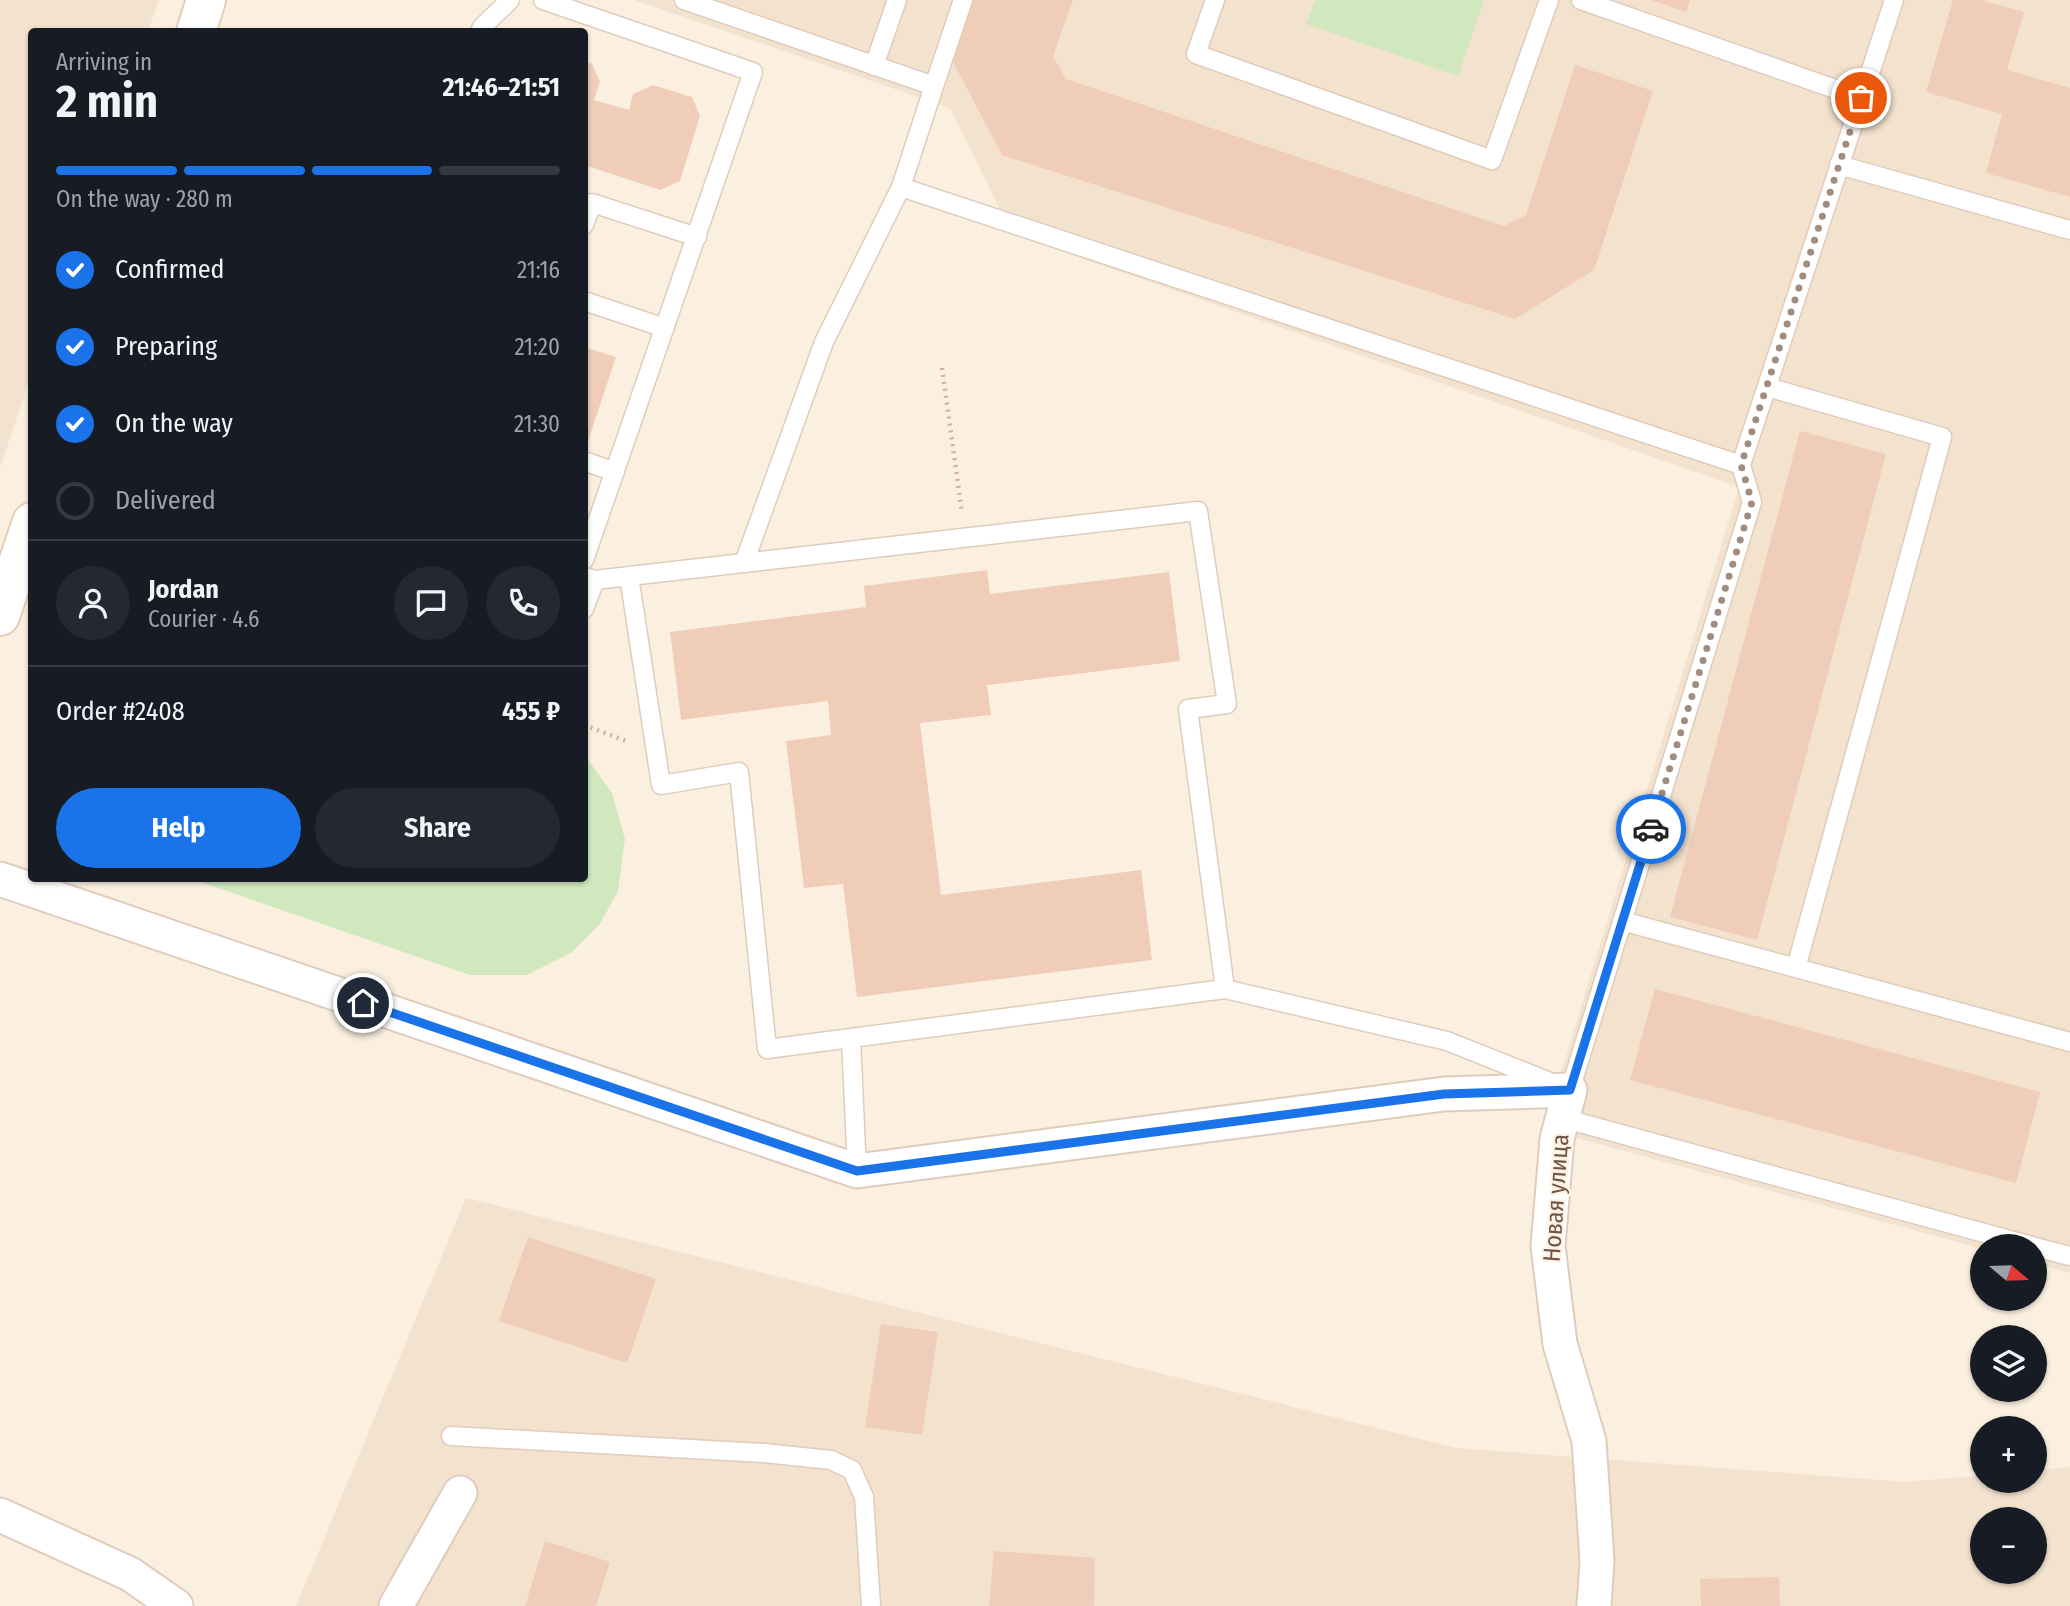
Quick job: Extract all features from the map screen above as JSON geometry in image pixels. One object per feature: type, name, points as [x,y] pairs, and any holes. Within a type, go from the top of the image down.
[{"type":"street","points":[[197,28],[206,0]]},
{"type":"street","points":[[0,616],[28,534]]},
{"type":"street","points":[[0,879],[857,1171],[1444,1094],[1566,1104]]},
{"type":"street","name":"Новая улица","points":[[1566,1104],[1557,1139],[1548,1246],[1560,1344],[1589,1441],[1597,1561],[1594,1606]]},
{"type":"street","points":[[396,1606],[460,1493]]},
{"type":"street","points":[[0,1515],[130,1574],[176,1606]]},
{"type":"lane","points":[[482,28],[510,0]]},
{"type":"lane","points":[[543,0],[753,72],[588,549]]},
{"type":"lane","points":[[684,0],[934,86]]},
{"type":"lane","points":[[874,66],[897,0]]},
{"type":"lane","points":[[744,563],[824,342],[901,187],[963,0]]},
{"type":"lane","points":[[1215,0],[1196,54],[1492,160],[1549,0]]},
{"type":"lane","points":[[1581,0],[1861,98]]},
{"type":"lane","points":[[901,187],[1741,465],[1894,0]]},
{"type":"lane","points":[[1839,165],[2070,230]]},
{"type":"lane","points":[[588,214],[592,203],[696,237]]},
{"type":"lane","points":[[588,302],[665,328]]},
{"type":"lane","points":[[1767,387],[1942,437],[1796,968]]},
{"type":"lane","points":[[588,462],[615,472]]},
{"type":"lane","name":"Новая улица","points":[[1566,1104],[1752,502],[1741,465]]},
{"type":"lane","points":[[590,578],[629,576],[1198,511],[1227,704],[1188,709],[1225,989]]},
{"type":"lane","points":[[629,576],[661,785],[739,772],[767,1049],[1225,989],[1447,1041],[1566,1104],[1994,1234]]},
{"type":"lane","points":[[1622,920],[2070,1042]]},
{"type":"lane","points":[[852,1039],[857,1171]]},
{"type":"lane","points":[[2048,1250],[2070,1256]]},
{"type":"lane","points":[[451,1436],[764,1453],[831,1460],[852,1470],[864,1497],[871,1606]]},
{"type":"path","points":[[943,368],[965,538]]},
{"type":"path","points":[[588,727],[656,753]]},
{"type":"shaded area","points":[[0,0],[159,0],[149,28],[28,28],[28,384],[0,468]]},
{"type":"shaded area","points":[[634,0],[2070,0],[2070,1273],[2048,1267],[2048,1234],[1970,1234],[1970,1245],[1544,1129],[1739,487],[1012,234],[950,108]]},
{"type":"shaded area","points":[[466,1198],[1456,1448],[1906,1482],[1970,1476],[1970,1493],[2047,1493],[2047,1469],[2070,1467],[2070,1606],[296,1606]]},
{"type":"green space","points":[[1315,0],[1484,0],[1458,76],[1306,24]]},
{"type":"green space","points":[[588,760],[612,793],[625,839],[618,891],[600,924],[571,953],[527,975],[470,975],[201,882],[588,882]]},
{"type":"building","points":[[972,0],[1073,0],[1053,56],[1066,79],[1504,226],[1526,215],[1575,65],[1653,91],[1594,270],[1515,319],[1002,155],[951,58]]},
{"type":"building","points":[[1651,0],[1690,0],[1686,12]]},
{"type":"building","points":[[1953,0],[1980,0],[2024,12],[2007,70],[2070,88],[2070,197],[1986,173],[2002,114],[1926,92]]},
{"type":"building","points":[[588,62],[592,64],[600,82],[594,100],[629,110],[633,94],[653,85],[692,97],[700,116],[680,181],[660,190],[588,166]]},
{"type":"building","points":[[588,348],[616,357],[588,441]]},
{"type":"building","points":[[1800,431],[1886,454],[1757,940],[1670,917]]},
{"type":"building","points":[[987,570],[990,594],[1169,572],[1180,661],[987,685],[991,715],[920,723],[941,895],[1141,870],[1152,960],[857,997],[843,884],[804,888],[786,741],[831,735],[828,701],[681,720],[670,632],[866,607],[864,586]]},
{"type":"building","points":[[1655,989],[2040,1092],[2016,1183],[1630,1080]]},
{"type":"building","points":[[528,1237],[656,1279],[627,1363],[499,1321]]},
{"type":"building","points":[[881,1324],[938,1332],[922,1435],[865,1427]]},
{"type":"building","points":[[545,1541],[610,1562],[596,1606],[525,1606]]},
{"type":"building","points":[[994,1551],[1095,1558],[1094,1606],[989,1606]]},
{"type":"building","points":[[1779,1577],[1780,1606],[1701,1606],[1700,1579]]},
{"type":"way so far","points":[[1651,829],[1752,502],[1741,465],[1861,98]]},
{"type":"route","points":[[363,1003],[857,1171],[1444,1094],[1570,1090],[1651,829]]}]
